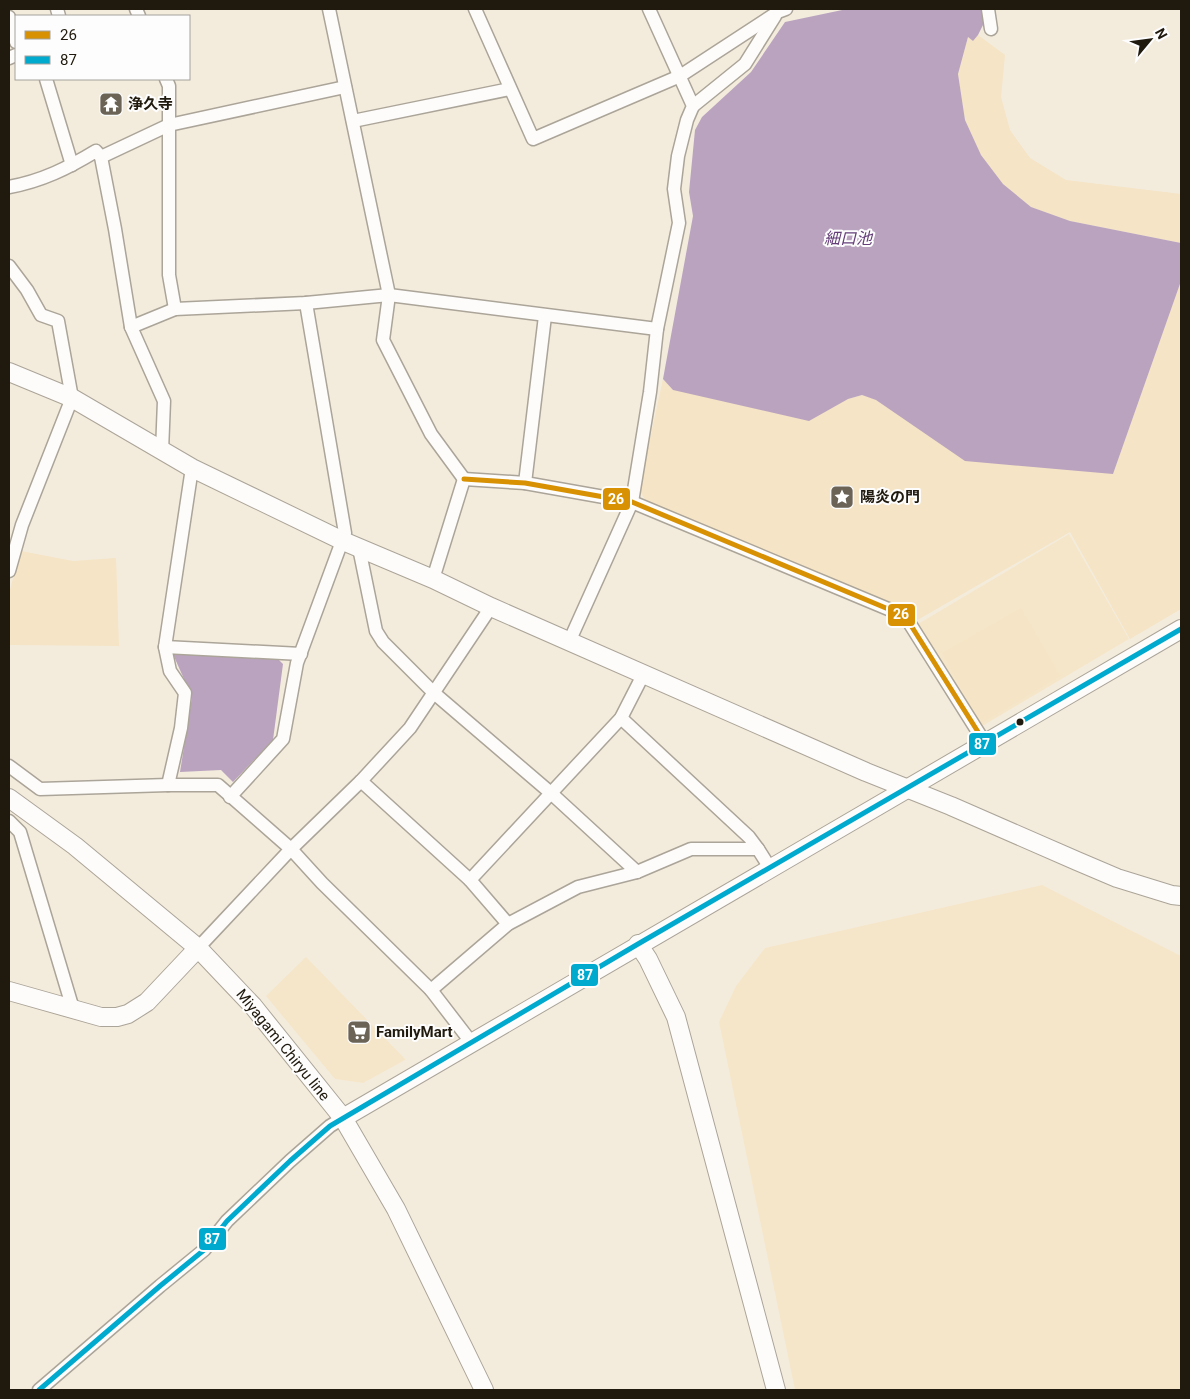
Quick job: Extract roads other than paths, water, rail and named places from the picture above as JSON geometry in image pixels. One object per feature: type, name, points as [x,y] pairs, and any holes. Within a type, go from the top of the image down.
[{"type":"street","points":[[330,9],[389,295],[383,340],[431,434],[464,479],[525,483],[632,502],[905,616],[985,743]]},
{"type":"street","points":[[474,9],[533,139],[680,76],[782,10]]},
{"type":"street","points":[[649,9],[693,106]]},
{"type":"street","points":[[988,9],[991,29]]},
{"type":"street","points":[[569,642],[632,502],[650,392],[657,329],[679,223],[674,190],[678,156],[687,120],[693,106],[745,64],[782,10]]},
{"type":"street","points":[[9,17],[15,38]]},
{"type":"street","points":[[46,80],[72,166]]},
{"type":"street","points":[[166,80],[169,124],[169,275],[175,309]]},
{"type":"street","points":[[101,157],[169,124],[345,87]]},
{"type":"street","points":[[353,121],[510,89]]},
{"type":"street","points":[[9,187],[33,182],[72,166],[96,151],[101,157],[131,327],[164,401],[162,451]]},
{"type":"street","points":[[9,266],[27,290],[41,315],[58,321],[72,398],[22,524],[9,571]]},
{"type":"street","points":[[131,327],[175,309],[306,303],[389,295],[657,329]]},
{"type":"street","points":[[306,303],[345,533],[351,545],[376,631],[383,642],[434,693],[552,794],[637,872]]},
{"type":"street","points":[[525,483],[545,316]]},
{"type":"street","points":[[9,372],[72,398],[192,468],[351,545],[433,579],[643,675],[1117,878],[1181,896]]},
{"type":"street","points":[[168,785],[181,728],[185,694],[170,671],[165,647],[192,468]]},
{"type":"street","points":[[433,579],[464,479]]},
{"type":"street","points":[[230,797],[282,739],[297,663],[351,545]]},
{"type":"street","points":[[9,991],[101,1017],[128,1014],[147,1002],[291,849],[361,781],[410,728],[491,607]]},
{"type":"street","points":[[39,1390],[204,1250],[226,1221],[330,1126],[638,944],[1181,629]]},
{"type":"street","points":[[165,647],[301,654]]},
{"type":"street","points":[[470,880],[621,718],[643,675]]},
{"type":"street","points":[[621,718],[749,837],[770,868]]},
{"type":"street","points":[[9,766],[40,789],[218,785],[291,849],[322,883],[431,990],[471,1042]]},
{"type":"street","points":[[361,781],[470,880],[508,924]]},
{"type":"street","name":"Miyagami Chiryu line","points":[[9,798],[75,846],[198,948],[253,1006],[343,1118],[396,1209],[481,1389]]},
{"type":"street","points":[[9,821],[20,832],[73,1009]]},
{"type":"street","points":[[431,990],[508,924],[578,887],[637,872],[691,849],[758,849]]},
{"type":"street","points":[[638,944],[648,959],[676,1017],[776,1390]]},
{"type":"water","name":"細口池","points":[[847,9],[983,9],[986,19],[973,41],[968,37],[958,74],[965,120],[981,155],[1003,184],[1031,207],[1070,221],[1181,243],[1181,281],[1113,474],[965,461],[876,400],[862,395],[848,399],[809,421],[673,390],[663,379],[693,216],[689,192],[695,130],[702,117],[751,72],[785,22]]},
{"type":"water","points":[[172,652],[278,659],[283,664],[273,740],[233,782],[221,770],[180,772],[192,697]]},
{"type":"place","name":"浄久寺","points":[[111,104]]},
{"type":"place","name":"陽炎の門","points":[[842,497]]},
{"type":"place","name":"FamilyMart","points":[[359,1032]]}]
